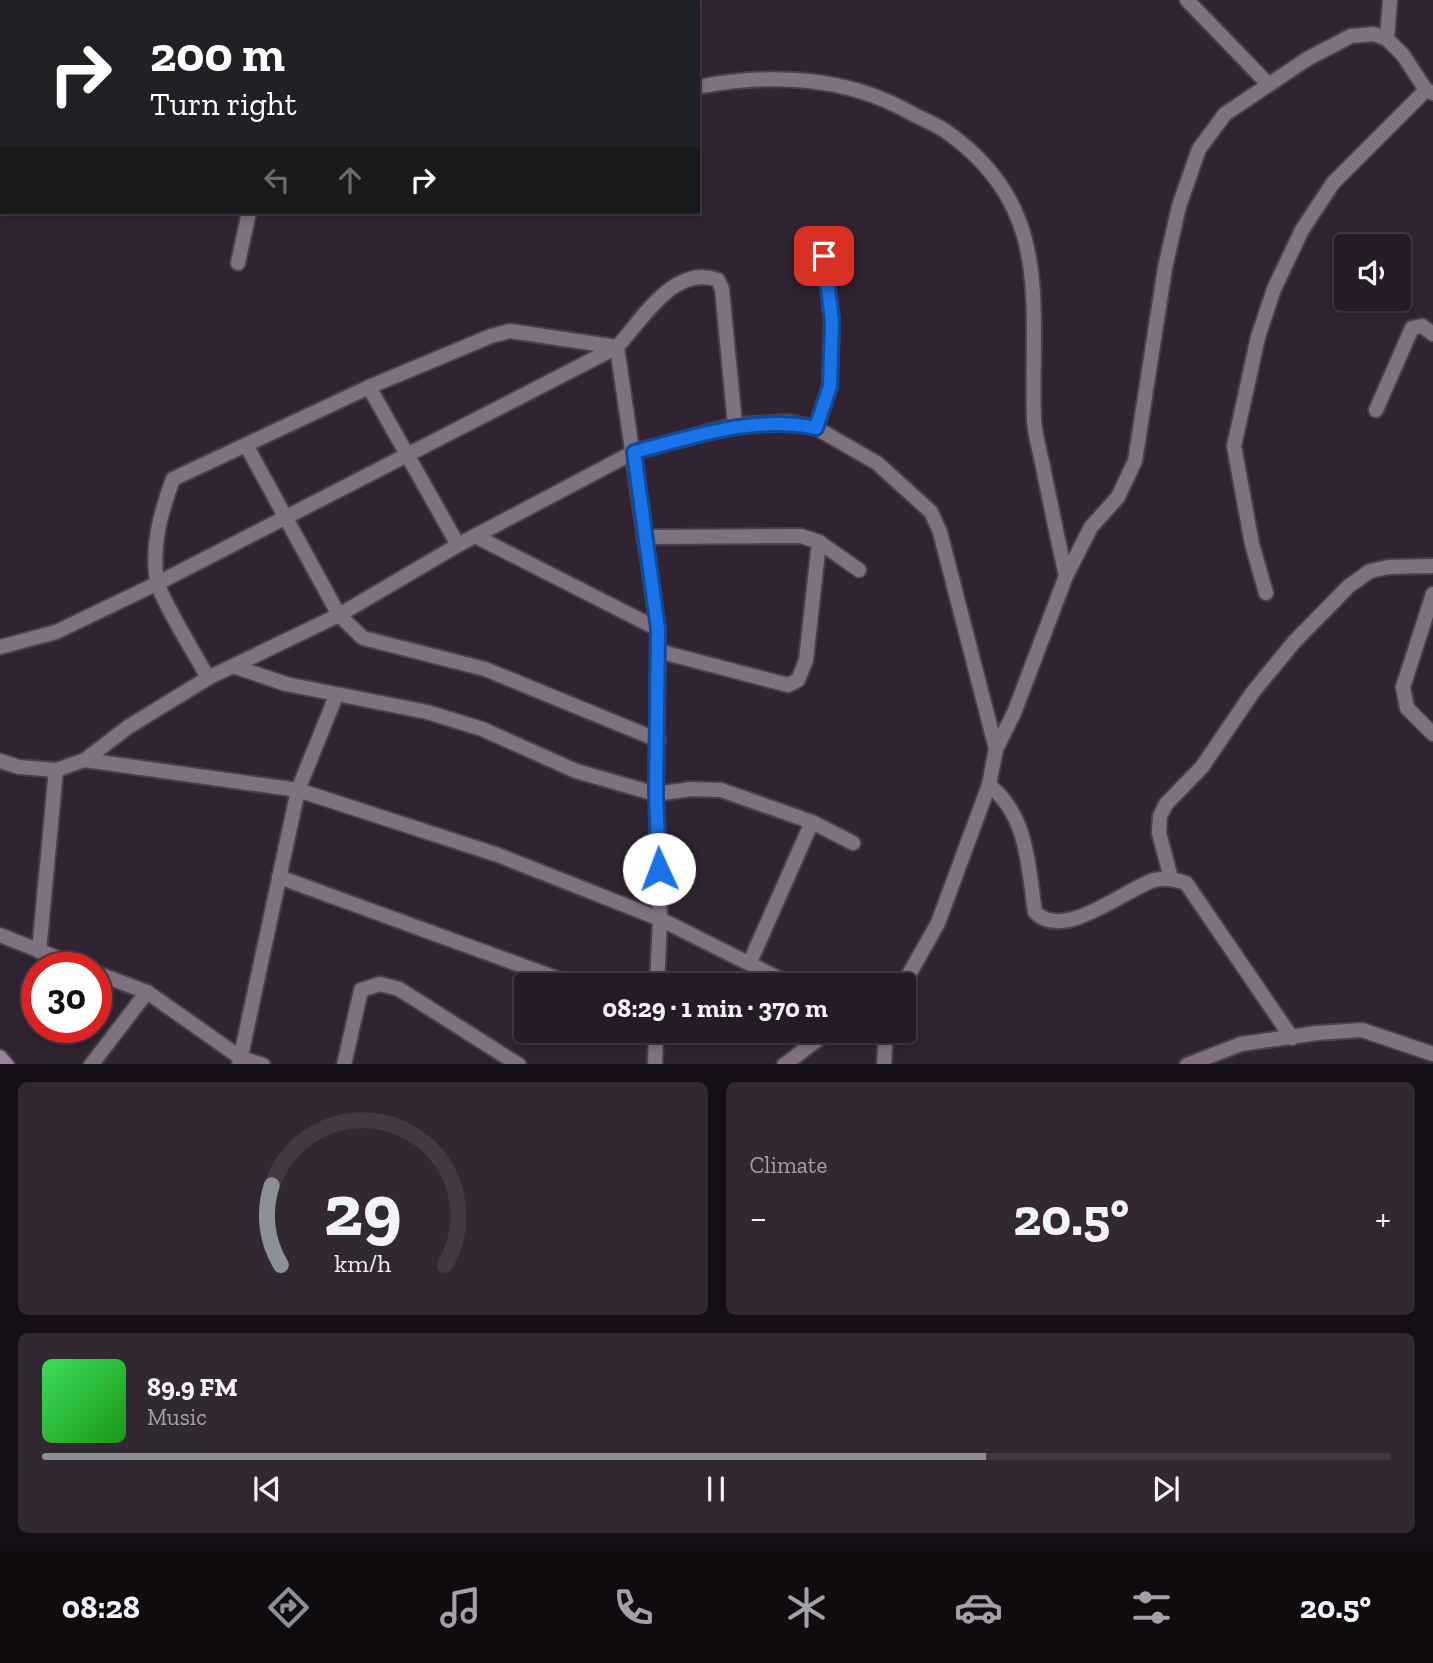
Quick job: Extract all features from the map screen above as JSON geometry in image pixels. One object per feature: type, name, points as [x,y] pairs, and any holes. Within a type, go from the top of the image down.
[{"type":"street","points":[[1187,0],[1267,83]]},
{"type":"street","points":[[1387,39],[1390,0]]},
{"type":"street","points":[[910,973],[938,923],[989,785],[996,749],[1066,576],[1091,527],[1118,497],[1135,461],[1165,268],[1179,206],[1199,149],[1225,114],[1267,83],[1351,36],[1374,34],[1387,39],[1403,55],[1429,91],[1333,183],[1302,230],[1274,289],[1258,337],[1234,446],[1252,544],[1266,593]]},
{"type":"street","points":[[700,87],[773,78],[831,84],[889,101],[949,133],[972,151],[1006,190],[1022,223],[1034,290],[1034,424],[1066,576]]},
{"type":"street","points":[[238,263],[249,214]]},
{"type":"street","points":[[816,428],[830,386],[832,320],[824,256]]},
{"type":"street","points":[[0,647],[56,632],[158,583],[617,347],[671,288],[697,276],[718,280],[725,303],[735,425]]},
{"type":"street","points":[[1376,410],[1412,328],[1422,326],[1433,334]]},
{"type":"street","points":[[208,678],[158,583],[156,544],[161,511],[173,479],[369,387],[510,331],[617,347]]},
{"type":"street","points":[[617,347],[658,629],[656,794],[660,919],[658,973]]},
{"type":"street","points":[[369,387],[458,545]]},
{"type":"street","points":[[0,761],[19,767],[56,770],[85,760],[128,727],[208,678],[340,615],[458,545],[634,452],[735,425],[789,422],[816,428],[877,463],[931,512],[940,532],[996,749]]},
{"type":"street","points":[[246,445],[340,615],[363,638],[485,669],[658,740]]},
{"type":"street","points":[[644,537],[801,536],[819,542],[859,570]]},
{"type":"street","points":[[477,537],[658,629]]},
{"type":"street","points":[[658,651],[788,685],[798,680],[806,660],[819,542]]},
{"type":"street","points":[[1171,878],[1159,833],[1160,816],[1166,804],[1202,767],[1253,692],[1294,642],[1349,586],[1370,571],[1433,566]]},
{"type":"street","points":[[1433,594],[1427,627],[1403,687],[1403,699],[1412,715],[1433,734]]},
{"type":"street","points":[[233,666],[286,684],[427,712],[471,726],[576,771],[656,794],[691,789],[721,790],[812,822],[853,843]]},
{"type":"street","points":[[240,1061],[298,790],[337,696]]},
{"type":"street","points":[[85,760],[298,790],[498,855],[660,919],[770,973]]},
{"type":"street","points":[[0,935],[39,951],[56,770]]},
{"type":"street","points":[[989,785],[1005,798],[1023,835],[1035,912],[1042,920],[1058,922],[1100,909],[1154,880],[1171,878],[1186,883],[1292,1038]]},
{"type":"street","points":[[750,962],[812,822]]},
{"type":"street","points":[[279,877],[542,973]]},
{"type":"street","points":[[112,979],[147,992],[240,1061],[257,1064]]},
{"type":"street","points":[[344,1064],[362,990],[380,984],[399,989],[517,1064]]},
{"type":"street","points":[[92,1064],[147,992]]},
{"type":"street","points":[[1190,1064],[1241,1044],[1362,1030],[1433,1054]]},
{"type":"street","points":[[655,1064],[656,1043]]},
{"type":"street","points":[[785,1064],[813,1043]]},
{"type":"street","points":[[884,1064],[885,1043]]},
{"type":"route","points":[[659,869],[656,794],[658,629],[634,452],[735,425],[789,422],[816,428],[830,386],[832,320],[824,256]]}]
